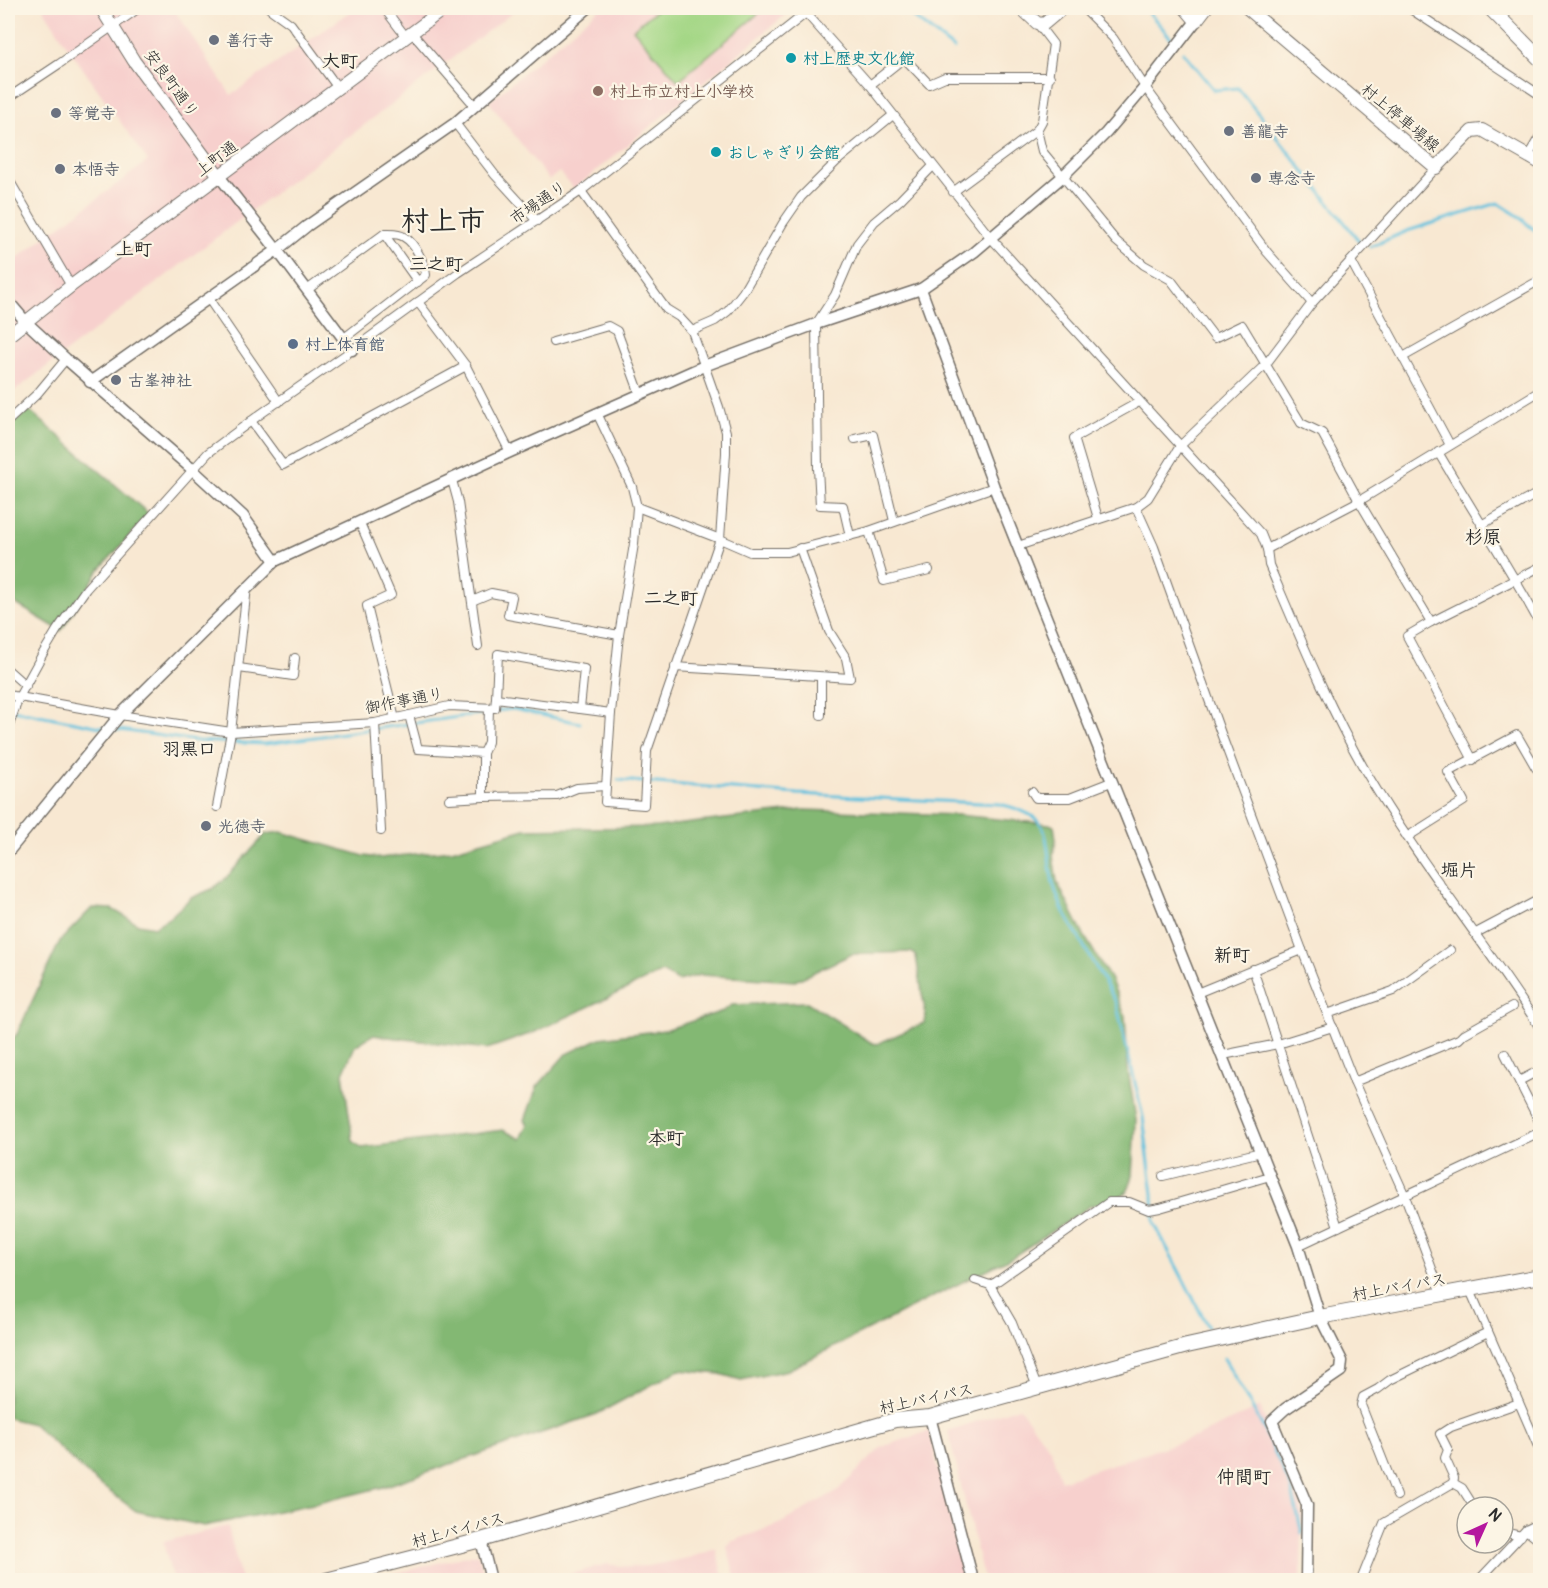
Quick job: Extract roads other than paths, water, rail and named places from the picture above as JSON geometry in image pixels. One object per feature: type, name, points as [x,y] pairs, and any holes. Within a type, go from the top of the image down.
[{"type":"main road","name":"安良町通り","points":[[101,8],[134,61],[219,176]]},
{"type":"main road","name":"上町通","points":[[8,336],[71,286],[445,8]]},
{"type":"main road","points":[[1021,8],[1038,23],[1044,24],[1064,8]]},
{"type":"main road","points":[[1185,8],[1196,21],[1206,8]]},
{"type":"main road","name":"村上停車場線","points":[[1246,8],[1436,168],[1472,131],[1482,129],[1540,163]]},
{"type":"main road","points":[[1490,8],[1540,59]]},
{"type":"main road","name":"村上バイパス","points":[[326,1581],[481,1540],[895,1420],[930,1417],[1187,1346],[1320,1317],[1540,1276]]},
{"type":"street","points":[[9,95],[139,8]]},
{"type":"street","points":[[384,8],[475,106]]},
{"type":"street","points":[[90,381],[277,249],[307,225],[455,123],[588,8]]},
{"type":"street","points":[[1083,8],[1113,38],[1145,87],[1267,252],[1312,303]]},
{"type":"street","points":[[1409,8],[1540,95]]},
{"type":"street","points":[[270,9],[291,24],[338,88]]},
{"type":"street","points":[[806,10],[870,86],[932,167],[990,237],[1261,534],[1267,549],[1269,565],[1336,715],[1365,770],[1407,837],[1540,1028]]},
{"type":"street","name":"市場通り","points":[[8,728],[19,697],[57,630],[86,589],[208,453],[458,273],[581,191],[806,10]]},
{"type":"street","points":[[8,852],[120,716],[275,561],[510,452],[704,366],[816,324],[921,290],[947,273],[1062,177],[1106,133],[1196,21]]},
{"type":"street","points":[[953,192],[1037,130],[1042,121],[1053,44],[1038,23]]},
{"type":"street","points":[[870,86],[904,58],[929,84],[945,77],[1050,77]]},
{"type":"street","points":[[692,331],[715,321],[728,310],[743,292],[777,232],[801,197],[836,162],[893,115]]},
{"type":"street","points":[[455,123],[495,175],[537,221]]},
{"type":"street","points":[[1037,130],[1042,151],[1116,241],[1144,265],[1171,280],[1215,338],[1242,325],[1301,423],[1322,433],[1359,501],[1431,622]]},
{"type":"street","points":[[1528,156],[1540,136]]},
{"type":"street","points":[[850,536],[843,506],[820,505],[816,324],[835,295],[857,244],[874,222],[900,200],[932,167]]},
{"type":"street","points":[[1018,546],[1136,507],[1148,498],[1180,446],[1266,364],[1312,303],[1436,168]]},
{"type":"street","points":[[219,176],[277,249],[352,351]]},
{"type":"street","points":[[8,178],[71,286]]},
{"type":"street","points":[[581,191],[666,309],[679,317],[692,331],[720,407],[726,432],[720,538],[647,751],[644,805],[605,802],[619,635],[634,544],[637,507],[632,488],[597,413]]},
{"type":"street","points":[[308,290],[384,234],[394,233],[406,237],[425,264],[426,275],[343,339]]},
{"type":"street","points":[[384,234],[418,282]]},
{"type":"street","points":[[1351,261],[1450,445]]},
{"type":"street","points":[[1403,357],[1540,280]]},
{"type":"street","points":[[921,290],[994,487],[1298,1246],[1320,1317],[1342,1361],[1341,1371],[1285,1409],[1272,1421],[1307,1505],[1306,1581]]},
{"type":"street","points":[[208,298],[279,402]]},
{"type":"street","points":[[8,301],[26,322],[66,360],[243,516],[275,561]]},
{"type":"street","points":[[418,302],[466,366],[510,452]]},
{"type":"street","points":[[553,342],[608,326],[617,331],[640,394]]},
{"type":"street","points":[[8,420],[37,394],[66,360]]},
{"type":"street","points":[[251,421],[283,465],[466,366]]},
{"type":"street","points":[[1267,549],[1359,501],[1540,391]]},
{"type":"street","points":[[1098,518],[1074,438],[1139,402]]},
{"type":"street","points":[[855,440],[873,435],[894,521]]},
{"type":"street","points":[[1438,452],[1517,580],[1540,624]]},
{"type":"street","points":[[452,480],[458,502],[478,646]]},
{"type":"street","points":[[637,507],[720,538],[750,552],[787,552],[869,531],[994,487]]},
{"type":"street","points":[[1481,525],[1540,492]]},
{"type":"street","points":[[1136,507],[1154,547],[1302,950],[1354,1082],[1405,1196],[1442,1296]]},
{"type":"street","points":[[360,523],[391,595],[367,606],[395,719]]},
{"type":"street","points":[[869,531],[884,581],[929,570]]},
{"type":"street","points":[[675,667],[850,678],[846,658],[829,631],[800,548]]},
{"type":"street","points":[[1473,760],[1407,636],[1540,567]]},
{"type":"street","points":[[217,807],[231,732],[247,587]]},
{"type":"street","points":[[472,601],[491,593],[512,597],[508,615],[619,635]]},
{"type":"street","points":[[483,797],[483,753],[488,742],[489,708],[495,708],[498,654],[584,669],[580,709]]},
{"type":"street","points":[[239,668],[293,676],[295,658]]},
{"type":"street","points":[[8,670],[26,686]]},
{"type":"street","points":[[821,677],[821,715]]},
{"type":"street","name":"御作事通り","points":[[8,695],[120,716],[231,732],[375,723],[449,706],[489,708]]},
{"type":"street","points":[[496,698],[611,713]]},
{"type":"street","points":[[409,716],[418,749],[483,753]]},
{"type":"street","points":[[375,723],[381,831]]},
{"type":"street","points":[[1407,837],[1464,801],[1448,772],[1517,735],[1536,768],[1540,767]]},
{"type":"street","points":[[1032,792],[1036,798],[1071,798],[1111,782]]},
{"type":"street","points":[[449,799],[557,796],[577,788],[605,786]]},
{"type":"street","points":[[1476,933],[1540,899]]},
{"type":"street","points":[[1197,993],[1302,950]]},
{"type":"street","points":[[1327,1014],[1394,990],[1450,950]]},
{"type":"street","points":[[1253,969],[1338,1227]]},
{"type":"street","points":[[1354,1082],[1459,1039],[1512,1007]]},
{"type":"street","points":[[1223,1055],[1278,1044],[1332,1027]]},
{"type":"street","points":[[1504,1054],[1540,1123]]},
{"type":"street","points":[[1519,1081],[1540,1070]]},
{"type":"street","points":[[1298,1246],[1540,1132]]},
{"type":"street","points":[[1163,1176],[1261,1152]]},
{"type":"street","points":[[990,1285],[1109,1202],[1129,1202],[1149,1210],[1270,1176]]},
{"type":"street","points":[[975,1281],[990,1285],[1012,1323],[1037,1387]]},
{"type":"street","points":[[1470,1290],[1540,1451]]},
{"type":"street","points":[[1397,1496],[1361,1405],[1363,1397],[1390,1380],[1488,1332]]},
{"type":"street","points":[[1453,1483],[1454,1478],[1445,1458],[1448,1450],[1440,1434],[1451,1427],[1519,1402]]},
{"type":"street","points":[[930,1417],[973,1581]]},
{"type":"street","points":[[1453,1483],[1462,1488],[1466,1495]]},
{"type":"street","points":[[1361,1581],[1384,1523],[1453,1483]]},
{"type":"street","points":[[1479,1581],[1523,1533],[1540,1523]]},
{"type":"street","points":[[1515,1533],[1523,1533],[1540,1541]]},
{"type":"street","points":[[481,1540],[491,1581]]},
{"type":"waterway","points":[[902,8],[954,49]]},
{"type":"waterway","points":[[1145,8],[1172,39]]},
{"type":"waterway","points":[[1183,52],[1214,90],[1238,88],[1360,242]]},
{"type":"waterway","points":[[1370,247],[1407,231],[1498,203],[1517,215],[1540,235]]},
{"type":"waterway","points":[[8,709],[106,728]]},
{"type":"waterway","points":[[496,711],[513,709],[580,723]]},
{"type":"waterway","points":[[113,729],[197,741],[265,744],[487,713]]},
{"type":"waterway","points":[[618,780],[798,794],[1000,804],[1037,819],[1045,834],[1054,888],[1064,912],[1116,1002],[1143,1117],[1153,1194],[1154,1223],[1208,1327]]},
{"type":"waterway","points":[[1224,1358],[1264,1429],[1291,1487],[1302,1533]]},
{"type":"place","name":"善行寺","points":[[214,40]]},
{"type":"place","name":"村上歴史文化館","points":[[791,58]]},
{"type":"place","name":"村上市立村上小学校","points":[[598,91]]},
{"type":"place","name":"等覚寺","points":[[56,113]]},
{"type":"place","name":"善龍寺","points":[[1229,131]]},
{"type":"place","name":"おしゃぎり会館","points":[[716,152]]},
{"type":"place","name":"本悟寺","points":[[60,169]]},
{"type":"place","name":"専念寺","points":[[1256,178]]},
{"type":"place","name":"村上体育館","points":[[293,344]]},
{"type":"place","name":"古峯神社","points":[[116,380]]},
{"type":"place","name":"光徳寺","points":[[206,826]]},
{"type":"district","name":"大町","points":[[340,61]]},
{"type":"district","name":"村上市","points":[[443,220]]},
{"type":"district","name":"上町","points":[[134,249]]},
{"type":"district","name":"三之町","points":[[436,264]]},
{"type":"district","name":"杉原","points":[[1483,537]]},
{"type":"district","name":"二之町","points":[[671,598]]},
{"type":"district","name":"羽黒口","points":[[189,749]]},
{"type":"district","name":"堀片","points":[[1459,870]]},
{"type":"district","name":"新町","points":[[1232,955]]},
{"type":"district","name":"本町","points":[[666,1138]]},
{"type":"district","name":"仲間町","points":[[1244,1477]]}]
